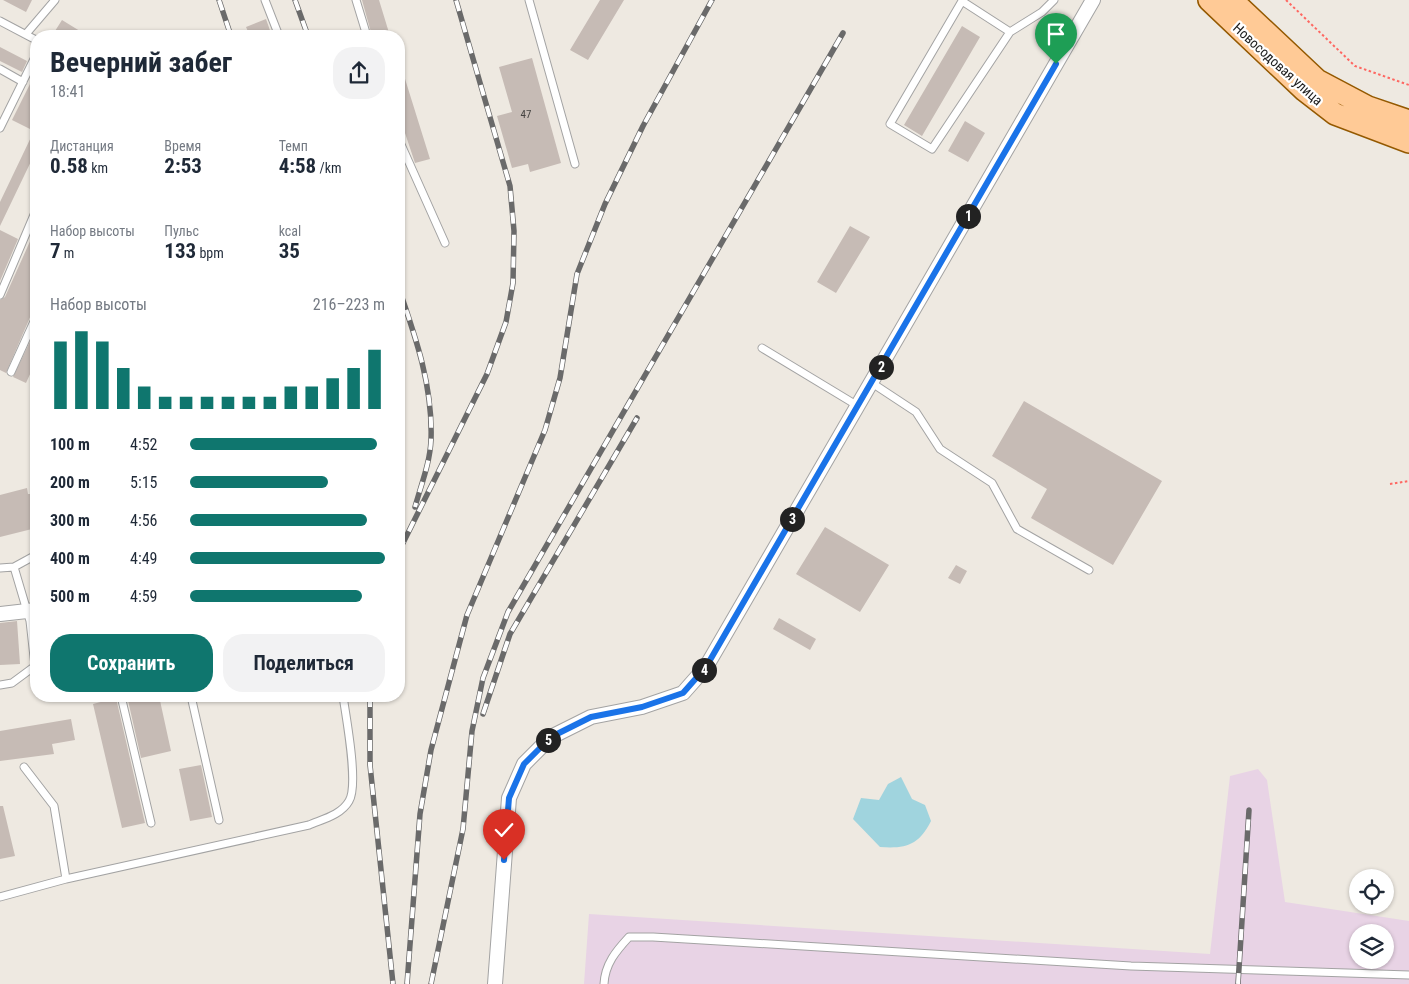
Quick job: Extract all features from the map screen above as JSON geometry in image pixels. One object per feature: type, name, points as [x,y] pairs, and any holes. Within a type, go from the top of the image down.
[{"type":"main road","name":"Новосодовая улица","points":[[1209,0],[1304,90],[1335,114],[1409,142]]},
{"type":"main road","name":"Новосодовая улица","points":[[1232,0],[1317,80],[1368,107],[1409,121]]},
{"type":"street","points":[[495,984],[509,798],[524,764],[551,737],[591,717],[642,707],[683,693],[706,667],[1093,0]]},
{"type":"street","points":[[0,614],[30,611]]},
{"type":"lane","points":[[26,34],[55,0]]},
{"type":"lane","points":[[265,0],[277,30]]},
{"type":"lane","points":[[356,0],[365,30]]},
{"type":"lane","points":[[529,0],[575,164]]},
{"type":"lane","points":[[1010,32],[962,1],[890,124],[932,148],[1010,32],[1042,12],[1054,0]]},
{"type":"lane","points":[[0,21],[30,36]]},
{"type":"lane","points":[[0,128],[30,67]]},
{"type":"lane","points":[[0,69],[23,82]]},
{"type":"lane","points":[[405,153],[445,243]]},
{"type":"lane","points":[[0,295],[30,224]]},
{"type":"lane","points":[[11,372],[30,330]]},
{"type":"lane","points":[[762,348],[858,406]]},
{"type":"lane","points":[[872,383],[916,412],[940,450],[992,482],[1017,529],[1089,570]]},
{"type":"lane","points":[[0,568],[14,567],[30,558]]},
{"type":"lane","points":[[14,567],[30,606]]},
{"type":"lane","points":[[0,684],[12,684],[30,670]]},
{"type":"lane","points":[[122,702],[151,823]]},
{"type":"lane","points":[[192,702],[219,820]]},
{"type":"lane","points":[[0,897],[66,879],[309,825],[337,814],[349,801],[352,787],[349,736],[344,702]]},
{"type":"lane","points":[[24,767],[54,806],[66,879]]},
{"type":"lane","points":[[604,984],[605,976],[614,954],[629,937],[1131,966],[1409,975]]},
{"type":"path","points":[[1286,0],[1355,66],[1409,85]]},
{"type":"path","points":[[1390,484],[1409,481]]},
{"type":"shaded area","points":[[1258,769],[1267,780],[1285,902],[1349,912],[1349,914],[1363,914],[1409,921],[1409,984],[584,984],[589,914],[1210,954],[1230,776]]},
{"type":"water","points":[[901,777],[912,799],[925,805],[931,821],[922,835],[911,844],[897,847],[880,847],[853,819],[861,798],[879,800],[888,784]]},
{"type":"building","points":[[3,0],[32,0],[26,12]]},
{"type":"building","points":[[362,0],[379,0],[388,30],[370,30]]},
{"type":"building","points":[[600,0],[624,0],[588,60],[570,50]]},
{"type":"building","points":[[266,19],[270,30],[247,30],[246,27]]},
{"type":"building","points":[[62,20],[78,30],[56,30]]},
{"type":"building","points":[[962,26],[980,37],[922,136],[904,125]]},
{"type":"building","points":[[0,47],[27,61],[22,72],[0,61]]},
{"type":"building","points":[[532,58],[561,163],[530,172],[528,164],[512,168],[497,116],[512,112],[499,67]]},
{"type":"building","points":[[405,79],[430,159],[415,163],[405,133]]},
{"type":"building","points":[[30,84],[30,129],[12,120]]},
{"type":"building","points":[[965,121],[985,133],[968,162],[948,151]]},
{"type":"building","points":[[30,139],[30,164],[0,226],[0,202]]},
{"type":"building","points":[[850,226],[870,237],[836,293],[817,282]]},
{"type":"building","points":[[0,230],[18,239],[0,281]]},
{"type":"building","points":[[30,241],[30,317],[6,373],[0,370],[0,300],[5,297]]},
{"type":"building","points":[[30,342],[30,374],[26,383],[13,377]]},
{"type":"building","points":[[1024,401],[1162,481],[1113,565],[1031,518],[1047,489],[992,456]]},
{"type":"building","points":[[27,488],[28,494],[30,494],[30,530],[0,537],[0,495]]},
{"type":"building","points":[[825,527],[889,565],[860,612],[796,574]]},
{"type":"building","points":[[956,565],[967,571],[960,584],[948,578]]},
{"type":"building","points":[[779,618],[816,639],[810,650],[773,629]]},
{"type":"building","points":[[17,621],[20,664],[0,665],[0,623]]},
{"type":"building","points":[[117,702],[145,823],[122,828],[93,704]]},
{"type":"building","points":[[128,702],[160,702],[171,751],[141,758]]},
{"type":"building","points":[[71,719],[75,740],[52,744],[54,754],[0,761],[0,731]]},
{"type":"building","points":[[201,765],[212,817],[190,821],[179,769]]},
{"type":"building","points":[[0,806],[3,806],[15,856],[0,859]]},
{"type":"railway","points":[[219,0],[229,30]]},
{"type":"railway","points":[[295,0],[306,30]]},
{"type":"railway","points":[[405,539],[487,374],[506,322],[513,283],[514,231],[510,186],[456,0]]},
{"type":"railway","points":[[407,984],[420,814],[431,750],[467,615],[545,430],[560,378],[577,274],[605,204],[643,126],[712,0]]},
{"type":"railway","points":[[431,984],[463,829],[472,731],[483,678],[508,612],[843,33]]},
{"type":"railway","points":[[405,308],[422,363],[431,420],[429,457],[415,507]]},
{"type":"railway","points":[[483,714],[510,634],[637,418]]},
{"type":"railway","points":[[370,702],[370,765],[393,984]]},
{"type":"railway","points":[[1238,984],[1249,810]]},
{"type":"route","points":[[504,860],[509,798],[524,764],[551,737],[591,717],[642,707],[683,693],[706,667],[1056,64]]}]
